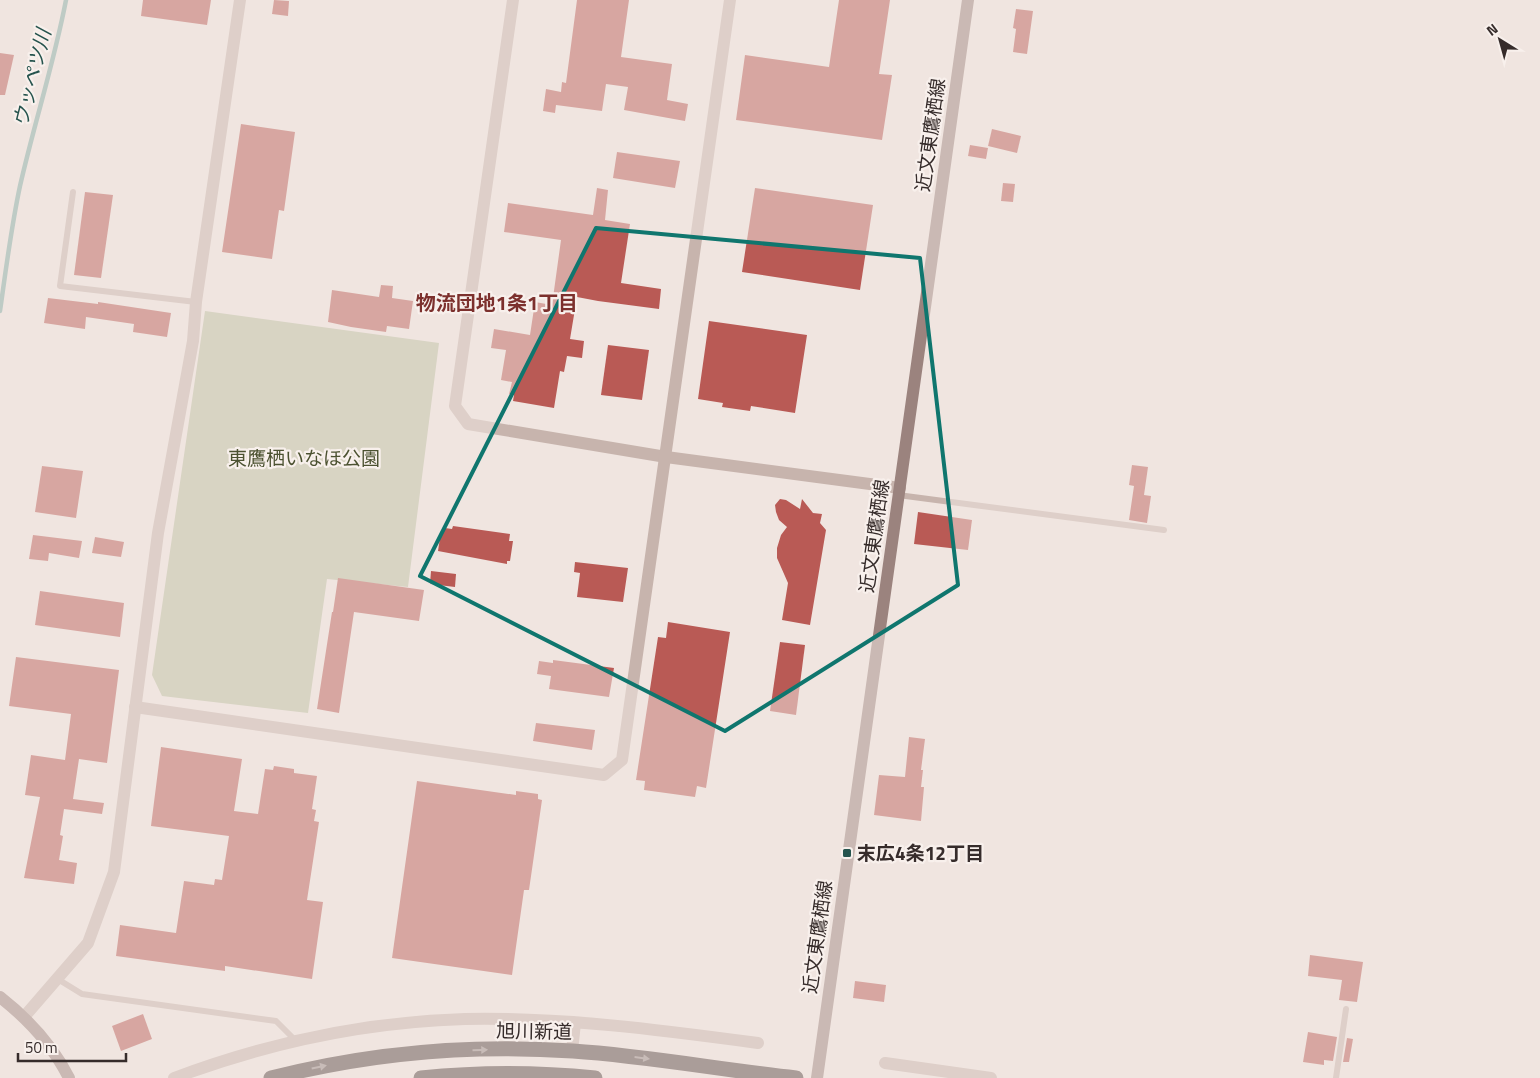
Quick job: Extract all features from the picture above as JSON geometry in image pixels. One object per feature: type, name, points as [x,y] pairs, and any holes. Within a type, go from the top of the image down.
[{"type":"highway","name":"旭川新道","points":[[271,1078],[338,1063],[416,1053],[522,1049],[572,1051],[650,1059],[796,1078]]},
{"type":"highway","points":[[421,1078],[485,1073],[528,1073],[595,1078]]},
{"type":"street","points":[[24,1017],[88,943],[114,872],[158,533],[193,341],[196,302],[240,0]]},
{"type":"street","points":[[513,0],[455,406],[468,424],[666,457],[899,492]]},
{"type":"street","points":[[135,707],[604,775],[622,760],[730,0]]},
{"type":"street","name":"近文東鷹栖線","points":[[817,1078],[968,0]]},
{"type":"street","points":[[0,997],[24,1017],[47,1044],[69,1078]]},
{"type":"street","points":[[180,1077],[240,1055],[296,1040],[378,1027],[465,1019],[575,1023],[650,1029],[758,1043]]},
{"type":"street","points":[[572,1051],[575,1023]]},
{"type":"street","points":[[885,1063],[946,1075],[991,1078]]},
{"type":"lane","points":[[73,192],[60,286],[196,302]]},
{"type":"lane","points":[[899,492],[1164,530]]},
{"type":"lane","points":[[56,978],[82,994],[276,1020],[296,1040]]},
{"type":"lane","points":[[1336,1078],[1346,1009]]},
{"type":"highlighted area","points":[[596,228],[920,258],[958,585],[725,731],[420,576]]},
{"type":"green space","name":"東鷹栖いなほ公園","points":[[205,311],[439,343],[408,587],[327,579],[308,713],[162,696],[152,675]]},
{"type":"building","points":[[143,0],[211,0],[207,25],[141,16]]},
{"type":"building","points":[[274,0],[289,1],[288,16],[272,14]]},
{"type":"building","points":[[577,0],[629,0],[621,57],[672,64],[667,100],[688,104],[685,121],[624,110],[628,87],[606,84],[602,111],[556,105],[555,113],[543,111],[546,89],[561,92],[562,82],[566,83]]},
{"type":"building","points":[[839,0],[890,0],[879,74],[892,75],[882,140],[736,120],[745,55],[829,67]]},
{"type":"building","points":[[1016,9],[1033,11],[1027,54],[1013,52],[1016,29],[1013,28]]},
{"type":"building","points":[[0,53],[14,55],[5,95],[0,95]]},
{"type":"building","points":[[241,124],[295,132],[284,211],[279,210],[272,259],[222,252]]},
{"type":"building","points":[[992,129],[1021,136],[1017,153],[988,146]]},
{"type":"building","points":[[970,145],[988,148],[986,159],[968,156]]},
{"type":"building","points":[[617,152],[680,161],[675,188],[613,178]]},
{"type":"building","points":[[1003,183],[1015,184],[1013,202],[1001,201]]},
{"type":"building","points":[[597,188],[608,190],[605,220],[630,224],[621,283],[661,289],[659,309],[577,297],[570,339],[584,341],[582,358],[567,356],[564,372],[560,371],[554,408],[513,401],[514,395],[509,394],[512,382],[501,380],[506,350],[491,348],[494,329],[530,335],[535,302],[552,305],[561,240],[504,232],[508,203],[593,215]]},
{"type":"building","points":[[755,188],[873,205],[860,290],[742,272]]},
{"type":"building","points":[[85,192],[113,195],[101,278],[74,275]]},
{"type":"building","points":[[381,285],[393,286],[392,298],[413,301],[409,329],[387,326],[386,332],[328,322],[332,290],[379,297]]},
{"type":"building","points":[[48,298],[98,304],[98,302],[171,313],[167,337],[133,332],[134,324],[86,317],[85,329],[44,323]]},
{"type":"building","points":[[709,321],[807,335],[795,413],[751,406],[750,411],[722,407],[723,403],[698,399]]},
{"type":"building","points":[[608,345],[649,350],[642,400],[601,395]]},
{"type":"building","points":[[1132,465],[1148,467],[1144,495],[1151,496],[1147,523],[1129,520],[1134,486],[1129,485]]},
{"type":"building","points":[[42,466],[83,471],[76,518],[35,512]]},
{"type":"building","points":[[780,499],[786,500],[800,509],[802,499],[813,513],[822,514],[820,523],[826,530],[810,625],[782,620],[788,583],[777,558],[777,548],[781,535],[787,527],[779,520],[776,512],[775,505]]},
{"type":"building","points":[[918,512],[972,520],[968,550],[914,544]]},
{"type":"building","points":[[453,526],[510,534],[509,541],[513,541],[510,561],[507,561],[507,564],[438,551],[441,531],[444,531],[445,528],[452,529]]},
{"type":"building","points":[[33,535],[82,541],[79,558],[49,553],[48,561],[29,559]]},
{"type":"building","points":[[95,537],[124,542],[121,557],[92,553]]},
{"type":"building","points":[[575,562],[628,568],[623,602],[577,597],[580,573],[574,572]]},
{"type":"building","points":[[431,571],[456,574],[455,587],[430,584]]},
{"type":"building","points":[[338,578],[424,590],[419,621],[354,612],[339,713],[317,709]]},
{"type":"building","points":[[40,591],[124,603],[120,637],[35,625]]},
{"type":"building","points":[[668,622],[730,632],[706,788],[697,786],[695,797],[644,790],[645,781],[636,780],[658,637],[666,638]]},
{"type":"building","points":[[780,642],[805,645],[796,715],[770,711]]},
{"type":"building","points":[[16,657],[119,670],[107,763],[79,759],[73,799],[104,803],[102,814],[64,809],[60,835],[63,836],[59,860],[77,863],[74,884],[24,878],[40,797],[25,795],[31,755],[65,760],[71,714],[9,706]]},
{"type":"building","points":[[553,660],[614,668],[609,697],[549,689],[551,676],[537,674],[539,661],[553,663]]},
{"type":"building","points":[[536,723],[595,730],[592,750],[533,741]]},
{"type":"building","points":[[909,737],[925,739],[921,770],[923,770],[921,787],[924,787],[921,821],[874,815],[879,775],[905,777]]},
{"type":"building","points":[[161,747],[242,759],[234,811],[258,814],[265,769],[273,770],[274,766],[294,769],[294,773],[317,776],[312,809],[316,810],[314,821],[319,822],[307,900],[323,902],[312,979],[225,966],[225,971],[116,956],[120,925],[176,933],[184,881],[214,885],[215,879],[222,880],[229,836],[151,826]]},
{"type":"building","points":[[417,781],[516,795],[516,791],[538,794],[538,799],[542,800],[529,890],[524,890],[512,975],[392,958]]},
{"type":"building","points":[[1310,955],[1363,962],[1357,1002],[1339,1000],[1342,980],[1308,976]]},
{"type":"building","points":[[855,981],[886,985],[884,1002],[853,998]]},
{"type":"building","points":[[143,1014],[152,1039],[121,1051],[112,1026]]},
{"type":"building","points":[[1308,1032],[1337,1037],[1333,1061],[1324,1060],[1324,1065],[1303,1062]]},
{"type":"building","points":[[1347,1038],[1353,1039],[1349,1062],[1343,1062]]},
{"type":"waterway","name":"ウッペツ川","points":[[0,311],[20,186],[56,47],[66,0]]},
{"type":"place","name":"末広4条12丁目","points":[[847,853]]},
{"type":"district","name":"物流団地1条1丁目","points":[[497,303]]}]
